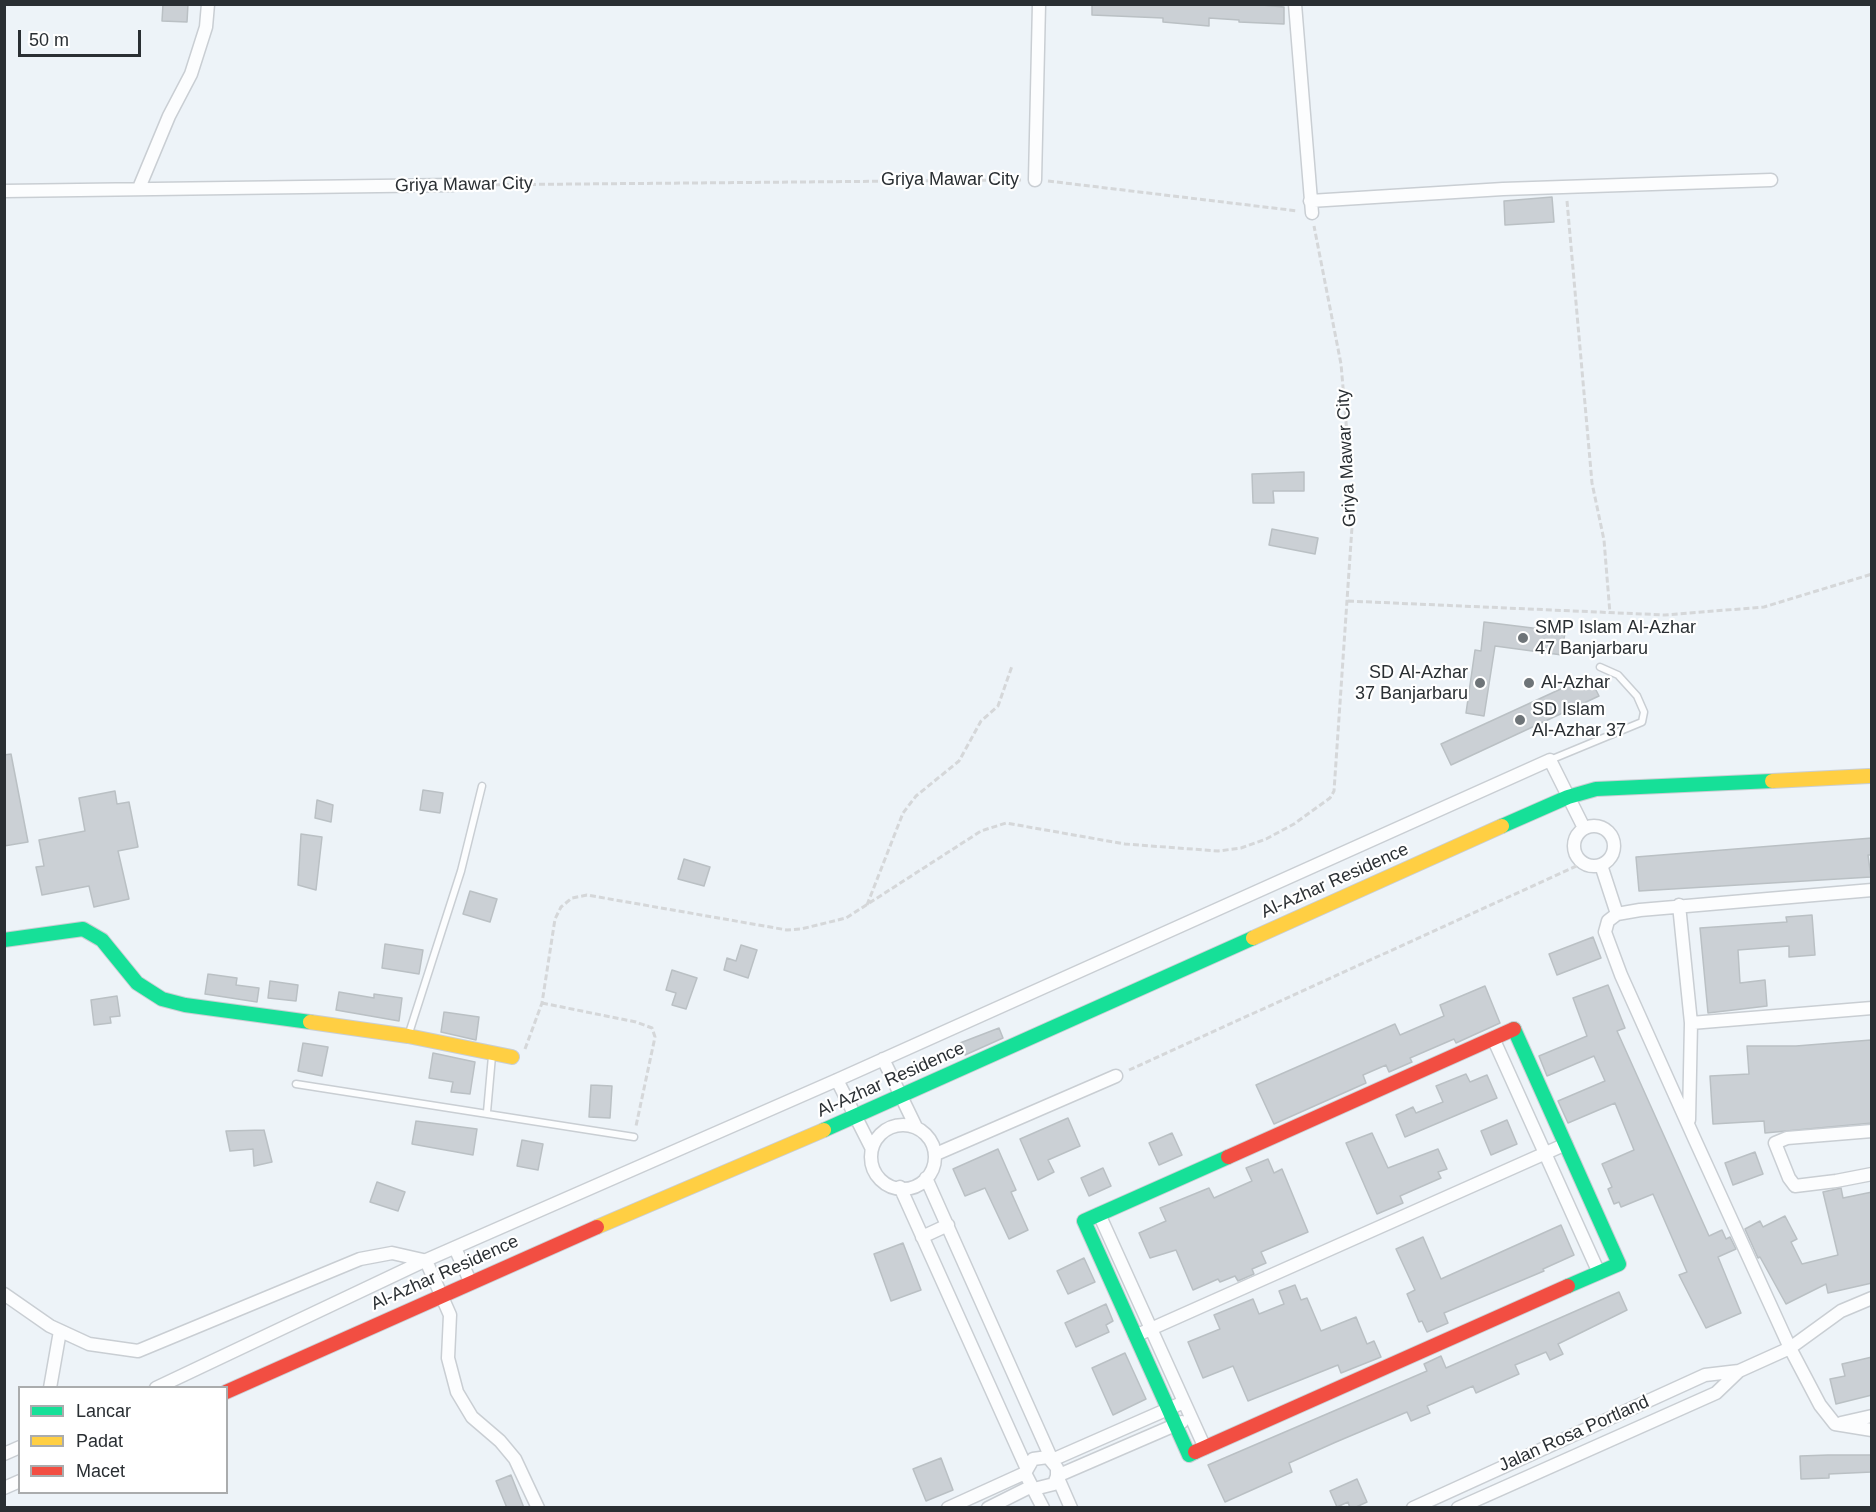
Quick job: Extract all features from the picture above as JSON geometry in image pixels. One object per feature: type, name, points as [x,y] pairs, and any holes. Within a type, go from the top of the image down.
[{"type":"street","points":[[139,188],[169,116],[191,74],[206,27],[208,4]]},
{"type":"street","points":[[1035,180],[1039,4]]},
{"type":"street","points":[[1295,4],[1311,207],[1503,189],[1771,180]]},
{"type":"street","name":"Griya Mawar City","points":[[4,191],[453,185]]},
{"type":"street","points":[[1550,760],[1584,828]]},
{"type":"street","name":"Al-Azhar Residence","points":[[160,1386],[424,1261],[837,1080],[1550,760]]},
{"type":"street","name":"Al-Azhar Residence","points":[[228,1391],[470,1281],[855,1116],[1568,797],[1596,789],[1869,776]]},
{"type":"street","points":[[1597,826],[1604,828],[1613,838],[1611,857],[1601,865],[1583,863],[1574,848],[1576,837],[1584,828],[1597,826]]},
{"type":"street","points":[[1601,865],[1617,914]]},
{"type":"street","points":[[1872,890],[1679,905],[1617,914],[1605,926],[1606,939],[1689,1127],[1790,1348],[1820,1405],[1835,1424],[1872,1430]]},
{"type":"street","points":[[1679,905],[1691,1023],[1689,1127]]},
{"type":"street","points":[[4,940],[83,929],[102,940],[137,983],[162,999],[185,1005],[408,1036],[492,1055],[512,1057]]},
{"type":"street","points":[[1691,1023],[1872,1008]]},
{"type":"street","points":[[1514,1029],[1619,1264],[1189,1455],[1084,1221],[1493,1038],[1514,1029]]},
{"type":"street","points":[[1493,1038],[1599,1273]]},
{"type":"street","points":[[837,1080],[872,1149],[874,1170],[880,1179],[888,1185],[915,1187],[934,1167],[936,1154],[930,1138],[916,1127],[884,1059]]},
{"type":"street","points":[[936,1154],[1116,1076]]},
{"type":"street","points":[[872,1149],[881,1133],[889,1128],[898,1125],[916,1127]]},
{"type":"street","points":[[1872,1131],[1787,1138],[1775,1143],[1789,1178],[1795,1186],[1836,1181],[1872,1173]]},
{"type":"street","points":[[1136,1336],[1566,1144]]},
{"type":"street","points":[[926,1178],[1057,1468],[1057,1476],[1071,1508]]},
{"type":"street","points":[[900,1187],[1042,1508]]},
{"type":"street","points":[[1099,1214],[1205,1448]]},
{"type":"street","points":[[922,1237],[948,1225]]},
{"type":"street","points":[[455,1248],[470,1281]]},
{"type":"street","points":[[4,1294],[60,1331],[89,1344],[138,1351],[360,1259],[392,1253],[424,1261],[442,1294],[451,1321],[448,1358],[458,1392],[472,1417],[500,1441],[515,1459],[538,1508]]},
{"type":"street","name":"Jalan Rosa Portland","points":[[1413,1508],[1705,1375],[1739,1371],[1790,1348],[1841,1311],[1872,1298]]},
{"type":"street","points":[[50,1386],[60,1331]]},
{"type":"street","name":"Jalan Rosa Portland","points":[[1458,1508],[1716,1393],[1739,1371]]},
{"type":"street","points":[[948,1508],[1026,1470],[1037,1457],[1052,1460],[1184,1402]]},
{"type":"street","points":[[1835,1424],[1872,1416]]},
{"type":"street","points":[[988,1508],[1033,1488],[1053,1484],[1057,1476],[1191,1418]]},
{"type":"street","points":[[4,1454],[18,1448]]},
{"type":"street","points":[[4,1488],[18,1482]]},
{"type":"lane","points":[[1550,760],[1642,722],[1644,712],[1637,696],[1618,675],[1600,667]]},
{"type":"lane","points":[[408,1036],[461,872],[482,786]]},
{"type":"lane","points":[[487,1112],[492,1055]]},
{"type":"lane","points":[[296,1084],[487,1112],[634,1137]]},
{"type":"path","name":"Griya Mawar City","points":[[453,185],[1035,180],[1311,207],[1341,364],[1350,480],[1348,601],[1334,791],[1330,798],[1294,824],[1241,848],[1218,851],[1125,844],[1006,823],[981,831],[866,907]]},
{"type":"path","points":[[1566,188],[1592,483],[1604,540],[1610,614]]},
{"type":"path","points":[[1348,601],[1665,615],[1764,607],[1872,574]]},
{"type":"path","points":[[512,1057],[520,1054],[526,1047],[542,1003],[555,919],[561,907],[572,898],[587,895],[787,930],[846,918],[866,907],[903,813],[916,796],[959,761],[981,721],[998,706],[1012,666]]},
{"type":"path","points":[[1116,1076],[1583,863]]},
{"type":"path","points":[[542,1003],[636,1022],[652,1028],[656,1037],[634,1137]]},
{"type":"building","points":[[163,4],[188,4],[187,22],[162,21]]},
{"type":"building","points":[[1092,4],[1250,4],[1284,7],[1284,24],[1209,18],[1209,26],[1163,22],[1163,18],[1092,15]]},
{"type":"building","points":[[1552,197],[1554,222],[1505,225],[1504,201]]},
{"type":"building","points":[[1304,472],[1304,491],[1273,491],[1274,503],[1253,503],[1252,474]]},
{"type":"building","points":[[1272,529],[1318,538],[1315,554],[1269,545]]},
{"type":"building","points":[[1484,622],[1565,632],[1562,655],[1495,646],[1484,716],[1466,713],[1475,650],[1481,651]]},
{"type":"building","name":"SD Islam Al-Azhar 37","points":[[1589,676],[1599,696],[1451,765],[1441,744]]},
{"type":"building","points":[[11,754],[28,842],[4,846],[4,755]]},
{"type":"building","points":[[423,790],[443,793],[440,813],[420,810]]},
{"type":"building","points":[[115,791],[117,804],[129,802],[138,847],[118,851],[129,899],[94,907],[89,886],[42,895],[36,867],[44,866],[39,840],[85,831],[79,798]]},
{"type":"building","points":[[317,800],[333,805],[331,822],[315,818]]},
{"type":"building","points":[[301,834],[322,837],[316,890],[298,885]]},
{"type":"building","points":[[1872,838],[1872,855],[1868,855],[1871,877],[1639,891],[1636,857]]},
{"type":"building","points":[[684,859],[710,867],[704,886],[678,879]]},
{"type":"building","points":[[470,891],[497,899],[490,922],[463,914]]},
{"type":"building","points":[[1812,915],[1815,955],[1789,957],[1789,946],[1738,950],[1740,983],[1765,980],[1767,1006],[1708,1013],[1700,928],[1787,922],[1786,917]]},
{"type":"building","points":[[1593,937],[1601,958],[1557,975],[1549,954]]},
{"type":"building","points":[[385,944],[423,950],[419,974],[382,968]]},
{"type":"building","points":[[741,945],[757,950],[748,978],[724,970],[727,958],[736,961]]},
{"type":"building","points":[[672,970],[697,978],[686,1009],[672,1005],[676,993],[666,990]]},
{"type":"building","points":[[208,974],[237,978],[236,985],[259,988],[257,1002],[205,994]]},
{"type":"building","points":[[270,981],[298,985],[296,1001],[268,998]]},
{"type":"building","points":[[1608,985],[1625,1028],[1617,1031],[1709,1236],[1722,1230],[1726,1239],[1730,1237],[1736,1249],[1718,1257],[1741,1313],[1706,1328],[1679,1275],[1687,1272],[1653,1194],[1621,1207],[1619,1202],[1614,1204],[1608,1189],[1612,1187],[1602,1164],[1634,1150],[1615,1103],[1568,1123],[1558,1101],[1605,1081],[1594,1056],[1547,1076],[1539,1056],[1587,1036],[1573,998]]},
{"type":"building","points":[[1485,986],[1500,1023],[1456,1043],[1454,1039],[1410,1058],[1412,1062],[1389,1072],[1386,1065],[1363,1075],[1366,1083],[1274,1124],[1256,1085],[1395,1024],[1400,1035],[1444,1016],[1440,1005]]},
{"type":"building","points":[[339,992],[374,998],[374,994],[402,998],[399,1021],[336,1010]]},
{"type":"building","points":[[117,996],[120,1016],[110,1017],[111,1023],[94,1025],[91,1000]]},
{"type":"building","points":[[444,1012],[479,1017],[476,1040],[441,1032]]},
{"type":"building","points":[[999,1028],[1003,1038],[965,1055],[960,1043]]},
{"type":"building","points":[[1871,1040],[1872,1123],[1765,1133],[1764,1121],[1713,1124],[1710,1076],[1749,1074],[1747,1046],[1796,1046]]},
{"type":"building","points":[[303,1043],[328,1047],[322,1076],[298,1071]]},
{"type":"building","points":[[433,1053],[475,1062],[470,1094],[451,1092],[453,1082],[429,1078]]},
{"type":"building","points":[[1466,1074],[1470,1082],[1487,1075],[1497,1098],[1405,1137],[1396,1115],[1413,1107],[1416,1113],[1443,1102],[1436,1086]]},
{"type":"building","points":[[591,1085],[612,1086],[610,1118],[589,1117]]},
{"type":"building","points":[[1068,1118],[1080,1146],[1048,1160],[1054,1172],[1038,1180],[1020,1139]]},
{"type":"building","points":[[1507,1120],[1517,1144],[1491,1155],[1481,1131]]},
{"type":"building","points":[[416,1121],[477,1129],[473,1155],[412,1144]]},
{"type":"building","points":[[264,1130],[272,1162],[254,1166],[253,1149],[230,1151],[226,1131]]},
{"type":"building","points":[[1172,1133],[1182,1155],[1159,1165],[1149,1143]]},
{"type":"building","points":[[1372,1133],[1388,1168],[1438,1149],[1447,1169],[1438,1172],[1441,1178],[1400,1196],[1403,1203],[1377,1214],[1346,1143]]},
{"type":"building","points":[[522,1140],[543,1144],[538,1170],[517,1166]]},
{"type":"building","points":[[998,1149],[1016,1190],[1011,1192],[1028,1230],[1009,1239],[985,1188],[965,1196],[953,1169]]},
{"type":"building","points":[[1755,1152],[1763,1174],[1733,1185],[1725,1163]]},
{"type":"building","points":[[1268,1159],[1274,1173],[1282,1169],[1308,1232],[1261,1252],[1266,1263],[1252,1269],[1254,1274],[1238,1281],[1235,1276],[1220,1282],[1218,1279],[1193,1290],[1176,1250],[1150,1258],[1139,1233],[1166,1221],[1160,1208],[1209,1188],[1214,1198],[1252,1181],[1246,1168]]},
{"type":"building","points":[[1103,1168],[1111,1186],[1089,1196],[1081,1178]]},
{"type":"building","points":[[377,1182],[405,1192],[398,1211],[370,1202]]},
{"type":"building","points":[[1841,1188],[1843,1198],[1872,1192],[1872,1283],[1828,1293],[1826,1284],[1786,1304],[1760,1257],[1758,1258],[1745,1229],[1760,1221],[1763,1227],[1785,1216],[1797,1239],[1791,1242],[1802,1264],[1838,1255],[1823,1192]]},
{"type":"building","points":[[1561,1225],[1574,1255],[1543,1269],[1544,1271],[1444,1313],[1448,1323],[1427,1332],[1422,1321],[1419,1322],[1407,1294],[1415,1290],[1396,1249],[1423,1237],[1441,1279]]},
{"type":"building","points":[[903,1243],[921,1290],[891,1301],[874,1254]]},
{"type":"building","points":[[1084,1258],[1095,1282],[1068,1294],[1057,1271]]},
{"type":"building","points":[[1295,1285],[1301,1300],[1307,1298],[1321,1331],[1356,1317],[1367,1344],[1374,1341],[1381,1357],[1341,1373],[1338,1365],[1248,1401],[1233,1366],[1203,1378],[1188,1342],[1220,1329],[1214,1315],[1253,1299],[1259,1314],[1284,1304],[1279,1291]]},
{"type":"building","points":[[1619,1292],[1627,1310],[1558,1344],[1563,1354],[1550,1360],[1546,1352],[1515,1365],[1519,1374],[1476,1393],[1473,1386],[1427,1406],[1430,1413],[1411,1421],[1407,1412],[1336,1442],[1289,1463],[1292,1472],[1225,1502],[1208,1465],[1427,1371],[1424,1364],[1441,1356],[1446,1368]]},
{"type":"building","points":[[1106,1304],[1113,1321],[1106,1325],[1109,1332],[1076,1347],[1065,1323]]},
{"type":"building","points":[[1125,1353],[1146,1399],[1113,1415],[1092,1368]]},
{"type":"building","points":[[1872,1357],[1872,1395],[1836,1404],[1830,1379],[1845,1376],[1842,1364]]},
{"type":"building","points":[[1872,1455],[1872,1472],[1829,1474],[1829,1478],[1801,1479],[1800,1456]]},
{"type":"building","points":[[941,1458],[953,1490],[926,1501],[913,1469]]},
{"type":"building","points":[[511,1475],[524,1508],[507,1508],[496,1481]]},
{"type":"building","points":[[1357,1479],[1367,1502],[1354,1508],[1350,1508],[1348,1502],[1337,1507],[1330,1491]]},
{"type":"traffic: fast","points":[[1502,826],[1568,797],[1596,789],[1772,781]]},
{"type":"traffic: fast","points":[[4,940],[83,929],[102,940],[137,983],[162,999],[185,1005],[310,1022]]},
{"type":"traffic: fast","points":[[824,1130],[1253,938]]},
{"type":"traffic: fast","points":[[1514,1029],[1619,1264],[1568,1286]]},
{"type":"traffic: fast","points":[[1195,1452],[1189,1455],[1084,1221],[1228,1157]]},
{"type":"traffic: slow","points":[[1772,781],[1869,776]]},
{"type":"traffic: slow","points":[[1253,938],[1502,826]]},
{"type":"traffic: slow","points":[[310,1022],[408,1036],[512,1057]]},
{"type":"traffic: slow","points":[[597,1227],[824,1130]]},
{"type":"traffic: jam","points":[[1228,1157],[1514,1029]]},
{"type":"traffic: jam","points":[[228,1391],[597,1227]]},
{"type":"traffic: jam","points":[[1195,1452],[1568,1286]]},
{"type":"place","name":"SMP Islam Al-Azhar 47 Banjarbaru","points":[[1523,638]]},
{"type":"place","name":"SD Al-Azhar 37 Banjarbaru","points":[[1480,683]]},
{"type":"place","name":"Al-Azhar","points":[[1529,683]]},
{"type":"place","name":"SD Islam Al-Azhar 37","points":[[1520,720]]}]
